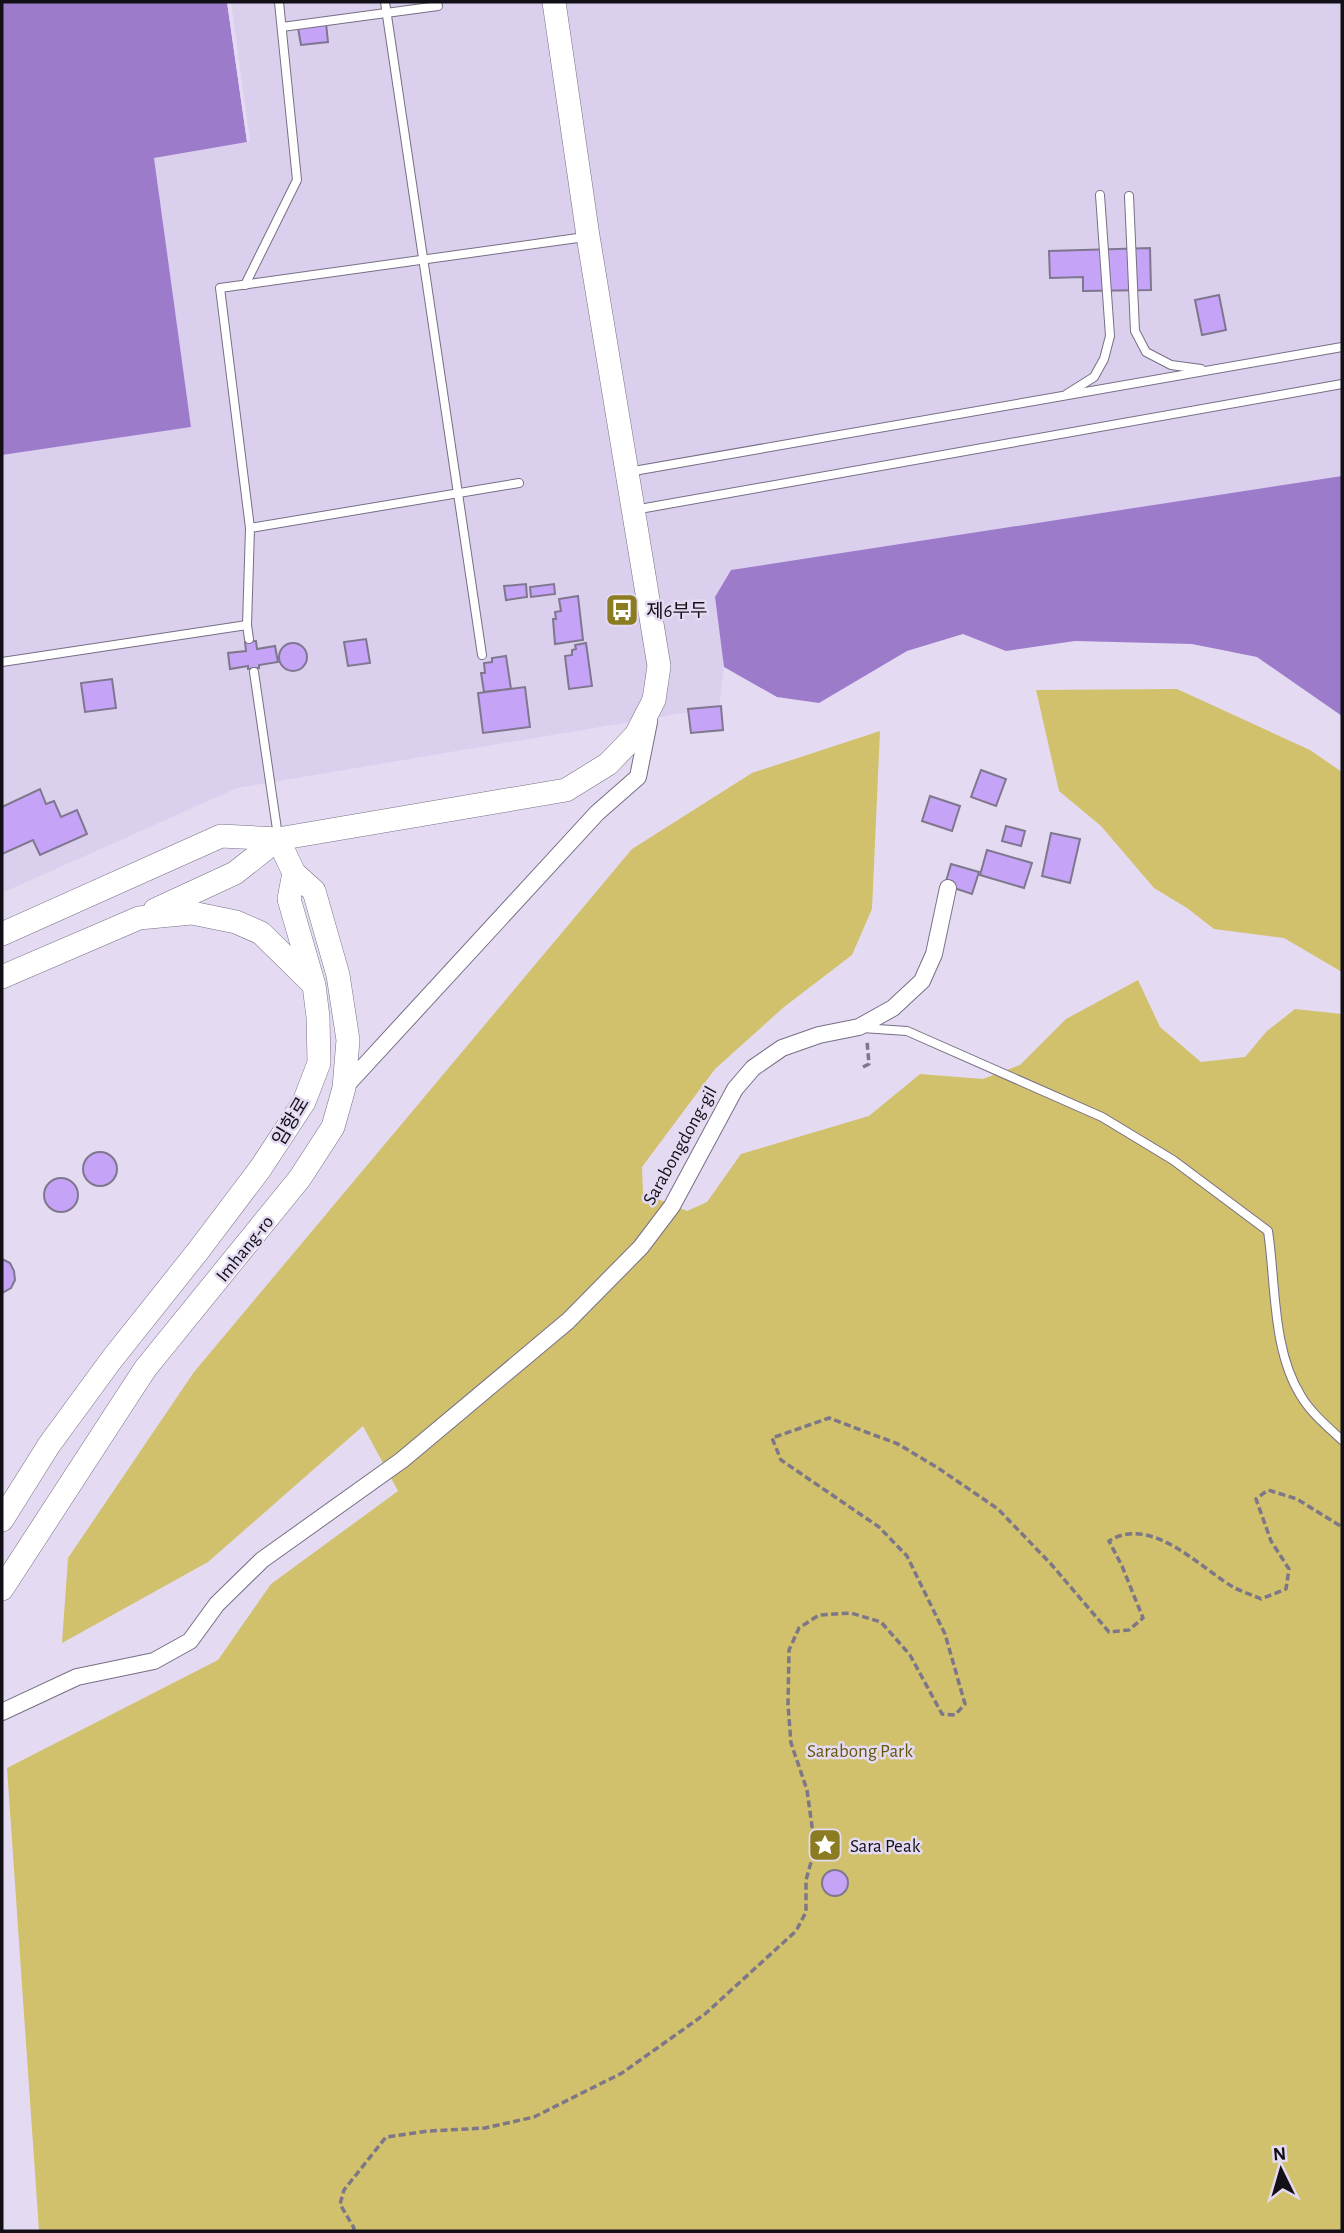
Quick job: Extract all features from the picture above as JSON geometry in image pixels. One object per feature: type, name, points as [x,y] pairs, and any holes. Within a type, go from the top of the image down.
[{"type":"main road","points":[[2,934],[221,836],[278,839],[566,790],[608,764],[636,735],[654,700],[659,666],[588,236],[554,2]]},
{"type":"main road","points":[[2,977],[235,873],[278,839]]},
{"type":"main road","name":"Imhang-ro","points":[[2,1589],[145,1369],[300,1178],[334,1127],[344,1088],[348,1040],[338,975],[314,891],[294,873],[278,839]]},
{"type":"main road","name":"Imhang-ro","points":[[294,873],[289,899],[313,985]]},
{"type":"main road","points":[[139,918],[192,913],[236,922],[261,933],[313,985]]},
{"type":"main road","name":"임항로","points":[[2,1520],[49,1445],[112,1359],[260,1169],[303,1102],[319,1063],[318,1017],[313,985]]},
{"type":"street","points":[[344,1088],[597,813],[638,777],[654,700]]},
{"type":"street","points":[[863,1028],[893,1008],[922,981],[934,954],[947,888]]},
{"type":"street","name":"Sarabongdong-gil","points":[[2,1712],[77,1677],[154,1661],[190,1641],[217,1604],[262,1560],[402,1460],[568,1321],[623,1266],[672,1206],[735,1089],[753,1068],[782,1048],[818,1035],[863,1028]]},
{"type":"lane","points":[[244,285],[297,180],[279,2]]},
{"type":"lane","points":[[384,2],[482,655]]},
{"type":"lane","points":[[282,27],[438,6]]},
{"type":"lane","points":[[1064,396],[1094,377],[1104,359],[1110,336],[1101,195]]},
{"type":"lane","points":[[1129,196],[1135,331],[1146,352],[1171,365],[1210,370]]},
{"type":"lane","points":[[249,639],[247,625],[250,528],[220,288],[588,236]]},
{"type":"lane","points":[[628,472],[1342,347]]},
{"type":"lane","points":[[634,510],[1342,384]]},
{"type":"lane","points":[[250,528],[519,483]]},
{"type":"lane","points":[[2,662],[247,625]]},
{"type":"lane","points":[[254,672],[278,839]]},
{"type":"lane","name":"Sarabongdong-gil","points":[[863,1028],[907,1031],[1102,1117],[1174,1160],[1268,1231],[1274,1268],[1277,1323],[1287,1367],[1301,1397],[1342,1440]]},
{"type":"path","points":[[863,1028],[869,1064],[863,1067]]},
{"type":"path","points":[[353,2231],[354,2228],[340,2204],[344,2190],[386,2137],[485,2128],[534,2117],[622,2073],[705,2014],[796,1931],[806,1912],[806,1880],[815,1848],[807,1790],[791,1743],[788,1705],[789,1650],[799,1628],[819,1615],[851,1612],[881,1622],[910,1655],[942,1714],[955,1714],[965,1704],[945,1634],[907,1556],[879,1527],[781,1460],[772,1438],[829,1418],[898,1444],[998,1509],[1051,1564],[1109,1632],[1129,1630],[1143,1618],[1109,1541],[1119,1535],[1138,1534],[1158,1538],[1235,1588],[1261,1599],[1286,1589],[1289,1569],[1271,1541],[1256,1499],[1268,1490],[1297,1499],[1342,1527]]},
{"type":"shaded area","points":[[2,2],[227,2],[247,142],[154,158],[191,427],[2,455]]},
{"type":"shaded area","points":[[227,2],[1342,2],[1342,476],[731,570],[715,597],[724,667],[719,707],[237,788],[2,893],[2,455],[191,427],[154,158],[247,142]]},
{"type":"shaded area","points":[[1342,476],[1342,716],[1257,657],[1192,644],[1075,641],[1006,651],[963,634],[907,651],[819,703],[777,697],[724,667],[715,597],[731,570]]},
{"type":"green space","points":[[1177,689],[1310,750],[1342,772],[1342,972],[1284,938],[1214,929],[1187,908],[1154,888],[1101,826],[1059,791],[1036,690]]},
{"type":"green space","name":"Sarabong Park","points":[[880,731],[872,909],[852,955],[784,1007],[715,1069],[642,1167],[643,1193],[687,1211],[707,1202],[741,1154],[869,1116],[920,1074],[983,1079],[1020,1065],[1066,1019],[1138,980],[1160,1027],[1201,1062],[1245,1057],[1267,1031],[1295,1009],[1342,1014],[1342,2231],[39,2231],[7,1768],[218,1660],[271,1584],[398,1491],[363,1426],[208,1562],[62,1643],[68,1558],[194,1372],[632,849],[752,773]]},
{"type":"pier","points":[[227,2],[231,2],[250,141],[247,142]]},
{"type":"building","points":[[326,23],[328,42],[301,45],[298,28]]},
{"type":"building","points":[[1150,248],[1151,290],[1083,291],[1083,277],[1050,278],[1049,251]]},
{"type":"building","points":[[1219,295],[1226,330],[1202,335],[1195,300]]},
{"type":"building","points":[[526,584],[527,597],[506,600],[504,586]]},
{"type":"building","points":[[554,584],[555,594],[531,597],[530,587]]},
{"type":"building","points":[[578,596],[583,640],[555,644],[553,619],[556,619],[555,612],[561,611],[559,599]]},
{"type":"building","points":[[366,639],[370,663],[348,666],[344,642]]},
{"type":"building","points":[[256,641],[257,649],[275,646],[278,662],[259,665],[259,668],[248,669],[248,666],[230,669],[228,653],[246,651],[245,642]]},
{"type":"building","points":[[293,643],[303,647],[307,657],[303,667],[293,671],[283,667],[279,657],[283,647]]},
{"type":"building","points":[[586,643],[592,686],[569,689],[565,656],[572,655],[572,650],[576,649],[575,645]]},
{"type":"building","points":[[506,656],[511,689],[484,692],[481,673],[485,673],[484,663],[492,662],[492,658]]},
{"type":"building","points":[[112,679],[116,708],[85,712],[81,683]]},
{"type":"building","points":[[525,687],[530,727],[483,733],[478,693]]},
{"type":"building","points":[[721,706],[723,730],[691,733],[688,709]]},
{"type":"building","points":[[981,770],[1006,779],[996,806],[971,797]]},
{"type":"building","points":[[40,789],[46,804],[54,801],[61,817],[77,810],[87,834],[40,855],[33,840],[2,854],[2,807]]},
{"type":"building","points":[[930,796],[960,806],[952,831],[922,821]]},
{"type":"building","points":[[1006,826],[1025,831],[1021,846],[1002,841]]},
{"type":"building","points":[[1051,833],[1080,839],[1070,883],[1042,876]]},
{"type":"building","points":[[987,850],[1032,863],[1024,888],[980,875]]},
{"type":"building","points":[[951,864],[979,872],[972,894],[945,885]]},
{"type":"building","points":[[100,1152],[112,1157],[117,1169],[112,1181],[100,1186],[88,1181],[83,1169],[88,1157]]},
{"type":"building","points":[[61,1178],[73,1183],[78,1195],[73,1207],[61,1212],[49,1207],[44,1195],[49,1183]]},
{"type":"building","points":[[2,1259],[10,1263],[15,1280],[11,1288],[2,1293]]},
{"type":"building","points":[[835,1870],[844,1874],[848,1883],[844,1892],[835,1896],[826,1892],[822,1883],[826,1874]]},
{"type":"place","name":"제6부두","points":[[622,610]]},
{"type":"place","name":"Sara Peak","points":[[825,1845]]}]
